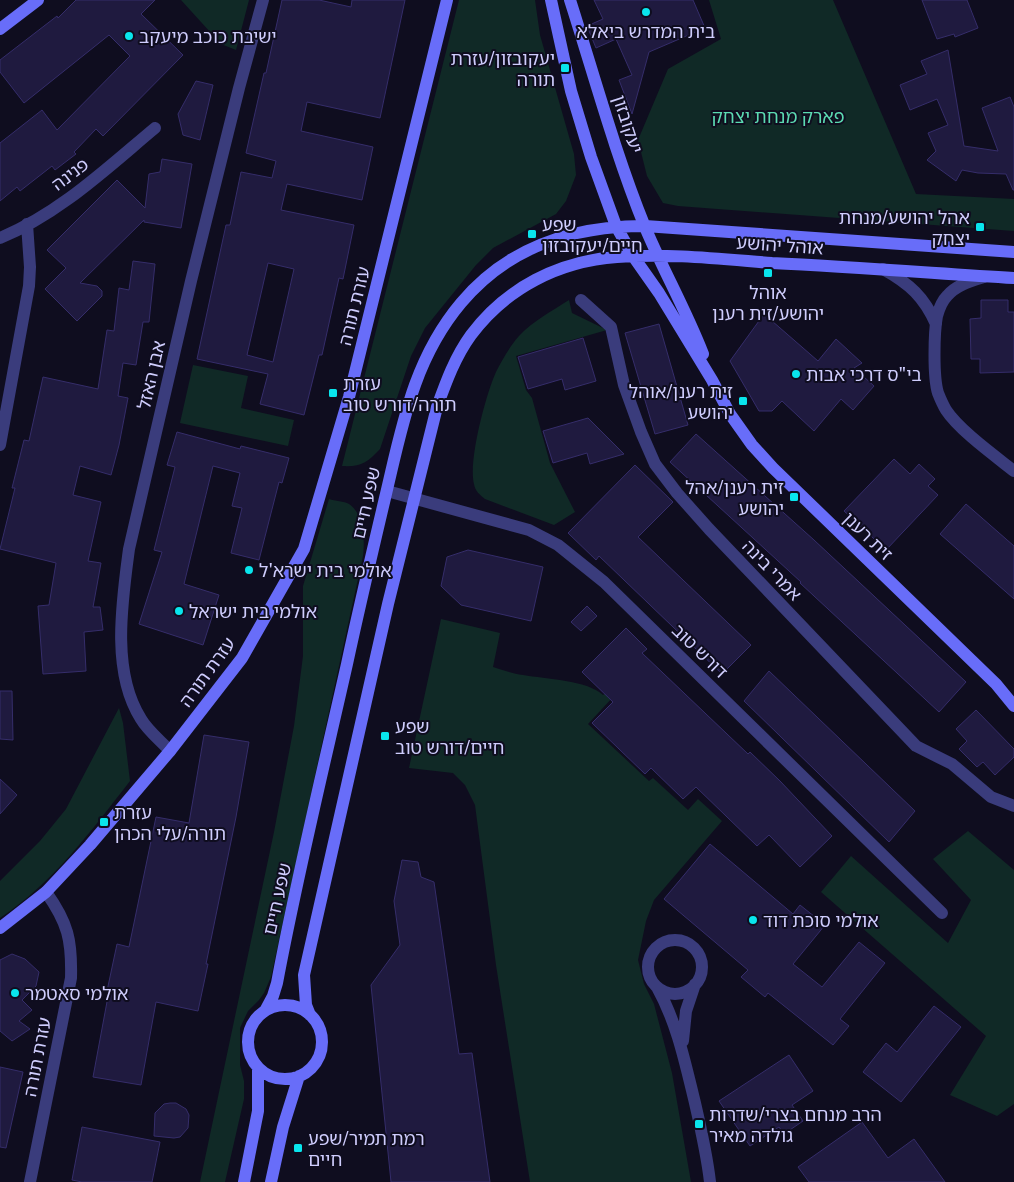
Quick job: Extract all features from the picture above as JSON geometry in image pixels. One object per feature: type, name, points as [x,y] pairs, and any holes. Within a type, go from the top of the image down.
[{"type":"street","points":[[0,29],[38,0]]},
{"type":"street","name":"אבן האזל","points":[[170,751],[141,720],[123,676],[122,629],[124,587],[129,549],[191,281],[263,0]]},
{"type":"street","name":"עזרת תורה","points":[[30,1182],[70,978],[71,956],[66,925],[46,892],[90,845],[170,751],[242,658],[304,549],[349,397],[447,0]]},
{"type":"street","points":[[310,1015],[300,1009],[276,1006],[265,1011],[257,1018],[248,1038],[248,1049],[258,1068],[269,1076],[281,1079],[293,1078],[310,1070],[322,1048],[320,1030],[306,1005],[304,975],[388,604],[437,407],[447,378],[470,336],[504,300],[525,285],[570,265],[633,256],[616,226],[591,157],[571,91],[551,0]]},
{"type":"street","name":"יעקובזון","points":[[570,0],[616,146],[645,226],[659,256]]},
{"type":"street","name":"פנינה","points":[[0,238],[27,224],[75,194],[155,128]]},
{"type":"street","points":[[0,445],[29,286],[30,267],[27,224]]},
{"type":"street","name":"שפע חיים","points":[[265,1011],[277,983],[386,491],[408,400],[435,339],[460,304],[489,274],[528,250],[583,231],[616,226],[645,226]]},
{"type":"street","name":"אוהל יהושע","points":[[645,226],[1014,252]]},
{"type":"street","name":"אוהל יהושע","points":[[633,256],[1014,278]]},
{"type":"street","name":"זית רענן","points":[[633,256],[659,293],[712,380],[730,414],[752,445],[773,468],[996,684],[1014,706]]},
{"type":"street","name":"זית רענן","points":[[659,256],[684,308],[712,380]]},
{"type":"street","points":[[884,269],[903,281],[918,294],[925,302],[936,324]]},
{"type":"street","points":[[987,276],[964,283],[946,296],[940,307],[936,324],[936,377],[938,392],[946,410],[956,422],[1014,472]]},
{"type":"street","name":"אמרי בינה","points":[[581,300],[612,327],[624,385],[641,432],[655,464],[677,493],[916,746],[952,764],[991,797],[1014,806]]},
{"type":"street","name":"דורש טוב","points":[[386,491],[529,530],[558,545],[578,560],[604,582],[942,913]]},
{"type":"street","points":[[0,928],[46,892]]},
{"type":"street","points":[[682,1048],[686,1011],[702,969],[697,951],[690,944],[682,940],[673,940],[664,942],[656,947],[650,955],[648,972],[670,1013],[682,1048],[704,1142],[710,1182]]},
{"type":"street","points":[[657,987],[672,994],[689,990],[695,984]]},
{"type":"street","points":[[244,1182],[258,1111],[258,1068]]},
{"type":"street","points":[[271,1182],[283,1126],[299,1076]]},
{"type":"green space","points":[[181,0],[249,0],[236,50],[221,44]]},
{"type":"green space","points":[[459,0],[535,0],[540,35],[574,154],[576,175],[566,201],[556,214],[493,248],[476,265],[425,328],[411,356],[380,449],[371,458],[359,465],[342,466]]},
{"type":"green space","name":"פארק מנחת יצחק","points":[[709,0],[833,0],[916,194],[1014,199],[1014,231],[678,206],[663,203],[647,176],[638,140],[668,69],[721,39]]},
{"type":"green space","points":[[569,300],[572,313],[607,330],[516,356],[526,390],[532,398],[550,463],[575,512],[554,525],[485,499],[478,493],[475,486],[473,460],[488,396],[496,372],[509,349],[530,326]]},
{"type":"green space","points":[[193,365],[248,376],[241,408],[294,420],[288,446],[180,423]]},
{"type":"green space","points":[[329,499],[349,504],[358,514],[361,521],[364,543],[363,556],[271,977],[264,993],[248,1011],[240,1028],[240,1065],[244,1081],[244,1099],[225,1182],[200,1182],[274,832],[294,726],[303,656],[303,586]]},
{"type":"green space","points":[[441,619],[500,633],[493,667],[512,673],[577,683],[596,690],[603,695],[607,692],[613,697],[588,724],[649,781],[653,778],[688,810],[698,799],[722,821],[654,900],[646,921],[638,960],[644,984],[654,1004],[672,1073],[691,1182],[530,1182],[496,965],[475,805],[465,785],[453,773],[409,768]]},
{"type":"green space","points":[[119,708],[123,723],[130,781],[86,837],[54,872],[37,889],[0,918],[0,881],[40,841],[66,809]]},
{"type":"green space","points":[[968,831],[1014,870],[1014,1104],[997,1116],[950,1095],[986,1036],[821,892],[851,856],[948,943],[971,900],[933,859]]},
{"type":"building","points":[[76,0],[155,0],[141,14],[183,55],[103,136],[96,129],[74,152],[76,154],[55,170],[52,166],[20,191],[17,187],[0,201],[0,143],[42,110],[57,130],[130,56],[109,35],[24,103],[0,72],[0,60],[57,16],[58,18]]},
{"type":"building","points":[[282,0],[319,0],[351,7],[352,0],[405,0],[380,118],[307,102],[301,131],[373,147],[362,200],[287,184],[281,210],[354,225],[343,279],[339,278],[322,355],[319,355],[304,415],[260,404],[268,374],[197,359],[226,225],[230,225],[241,172],[272,178],[276,161],[246,153],[264,73],[266,73]],"holes":[[[268,263],[294,269],[273,362],[247,355]]]},
{"type":"building","points":[[594,0],[693,0],[705,28],[649,52],[632,114],[619,80],[632,75],[616,39],[596,48],[587,26],[603,19]]},
{"type":"building","points":[[922,0],[967,0],[978,28],[955,37],[954,34],[937,39]]},
{"type":"building","points":[[948,50],[964,146],[998,151],[982,108],[1010,97],[1014,107],[1014,190],[1006,174],[978,173],[962,170],[956,181],[927,160],[936,151],[928,133],[948,125],[937,99],[910,110],[900,85],[927,74],[921,61]]},
{"type":"building","points":[[196,81],[213,85],[200,140],[183,135],[178,114]]},
{"type":"building","points":[[162,159],[192,164],[181,228],[144,222],[144,220],[80,283],[97,286],[102,291],[102,296],[77,321],[45,289],[66,268],[47,250],[117,180],[145,208],[149,174],[160,172]]},
{"type":"building","points":[[133,261],[155,264],[149,322],[143,322],[136,365],[123,363],[118,396],[128,398],[119,445],[111,475],[80,466],[73,495],[101,502],[88,561],[101,563],[93,607],[100,607],[103,630],[84,632],[86,671],[43,674],[38,606],[49,605],[56,563],[0,549],[15,488],[12,488],[24,440],[29,441],[43,377],[98,389],[107,330],[114,331],[119,288],[129,290]]},
{"type":"building","points":[[981,300],[1008,300],[1008,312],[1014,312],[1014,372],[980,373],[980,359],[971,359],[970,319],[981,318]]},
{"type":"building","points":[[764,314],[818,361],[836,339],[862,363],[854,368],[874,386],[853,410],[841,399],[814,431],[782,401],[772,411],[759,411],[730,361]]},
{"type":"building","points":[[659,324],[688,425],[655,434],[625,333]]},
{"type":"building","points":[[583,338],[596,381],[565,390],[562,379],[528,389],[518,357]]},
{"type":"building","points":[[588,418],[624,454],[590,464],[587,453],[553,463],[543,431]]},
{"type":"building","points":[[177,432],[240,449],[241,446],[289,458],[282,483],[279,482],[259,560],[231,553],[242,508],[232,506],[240,473],[213,466],[184,584],[219,595],[203,645],[139,624],[162,552],[154,550],[175,467],[167,465]]},
{"type":"building","points":[[696,434],[814,540],[966,682],[939,712],[670,462]]},
{"type":"building","points":[[894,459],[910,474],[919,464],[935,479],[928,486],[938,495],[886,550],[844,511]]},
{"type":"building","points":[[635,465],[673,502],[638,537],[751,645],[722,674],[599,556],[596,560],[568,533]]},
{"type":"building","points":[[966,504],[1014,546],[1014,599],[940,534]]},
{"type":"building","points":[[468,550],[543,567],[531,621],[461,605],[441,586],[447,557]]},
{"type":"building","points":[[587,606],[597,616],[581,631],[571,622]]},
{"type":"building","points":[[626,628],[647,649],[642,653],[748,754],[750,752],[832,836],[800,867],[769,835],[757,846],[696,787],[683,799],[651,768],[645,774],[592,723],[613,702],[582,672]]},
{"type":"building","points":[[769,671],[915,811],[889,842],[744,701]]},
{"type":"building","points":[[0,691],[12,691],[13,740],[0,739]]},
{"type":"building","points":[[976,710],[1014,749],[1014,757],[995,775],[983,762],[977,767],[959,749],[967,741],[956,729]]},
{"type":"building","points":[[204,735],[249,742],[198,1011],[156,1002],[141,1085],[93,1077],[117,944],[129,947],[156,817],[189,823]]},
{"type":"building","points":[[0,779],[17,795],[0,814]]},
{"type":"building","name":"אולמי סוכת דוד","points":[[710,844],[793,914],[800,905],[825,925],[793,964],[822,987],[859,942],[885,963],[840,1019],[849,1026],[833,1045],[768,993],[765,997],[741,977],[748,970],[664,899]]},
{"type":"building","points":[[402,860],[418,862],[421,877],[434,882],[459,1054],[472,1053],[490,1182],[391,1182],[371,985],[400,945],[394,901]]},
{"type":"building","name":"אולמי סאטמר","points":[[12,954],[25,959],[39,972],[36,986],[22,1000],[32,1010],[19,1021],[30,1029],[12,1041],[0,1031],[0,960]]},
{"type":"building","points":[[934,1006],[961,1027],[901,1102],[863,1072],[886,1043],[897,1052]]},
{"type":"building","points":[[789,1055],[813,1091],[792,1105],[803,1121],[784,1134],[779,1127],[750,1146],[719,1101]]},
{"type":"building","points":[[0,1067],[23,1072],[6,1148],[0,1147]]},
{"type":"building","points":[[176,1103],[186,1109],[189,1115],[188,1128],[180,1137],[154,1136],[155,1113],[164,1104]]},
{"type":"building","points":[[862,1122],[888,1158],[914,1139],[945,1182],[809,1182],[798,1167]]},
{"type":"building","points":[[82,1127],[160,1142],[152,1182],[82,1182],[72,1180]]},
{"type":"place","name":"בית המדרש ביאלא","points":[[646,12]]},
{"type":"place","name":"ישיבת כוכב מיעקב","points":[[129,36]]},
{"type":"place","name":"יעקובזון/עזרת תורה","points":[[565,68]]},
{"type":"place","name":"אהל יהושע/מנחת יצחק","points":[[980,227]]},
{"type":"place","name":"שפע חיים/יעקובזון","points":[[532,234]]},
{"type":"place","name":"אוהל יהושע/זית רענן","points":[[768,273]]},
{"type":"place","name":"בי\"ס דרכי אבות","points":[[796,374]]},
{"type":"place","name":"עזרת תורה/דורש טוב","points":[[333,393]]},
{"type":"place","name":"זית רענן/אוהל יהושע","points":[[743,401]]},
{"type":"place","name":"זית רענן/אהל יהושע","points":[[794,497]]},
{"type":"place","name":"אולמי בית ישרא'ל","points":[[249,570]]},
{"type":"place","name":"אולמי בית ישראל","points":[[179,611]]},
{"type":"place","name":"שפע חיים/דורש טוב","points":[[385,736]]},
{"type":"place","name":"עזרת תורה/עלי הכהן","points":[[104,822]]},
{"type":"place","name":"אולמי סוכת דוד","points":[[753,920]]},
{"type":"place","name":"אולמי סאטמר","points":[[15,993]]},
{"type":"place","name":"הרב מנחם בצרי/שדרות גולדה מאיר","points":[[699,1124]]},
{"type":"place","name":"רמת תמיר/שפע חיים","points":[[298,1148]]}]
